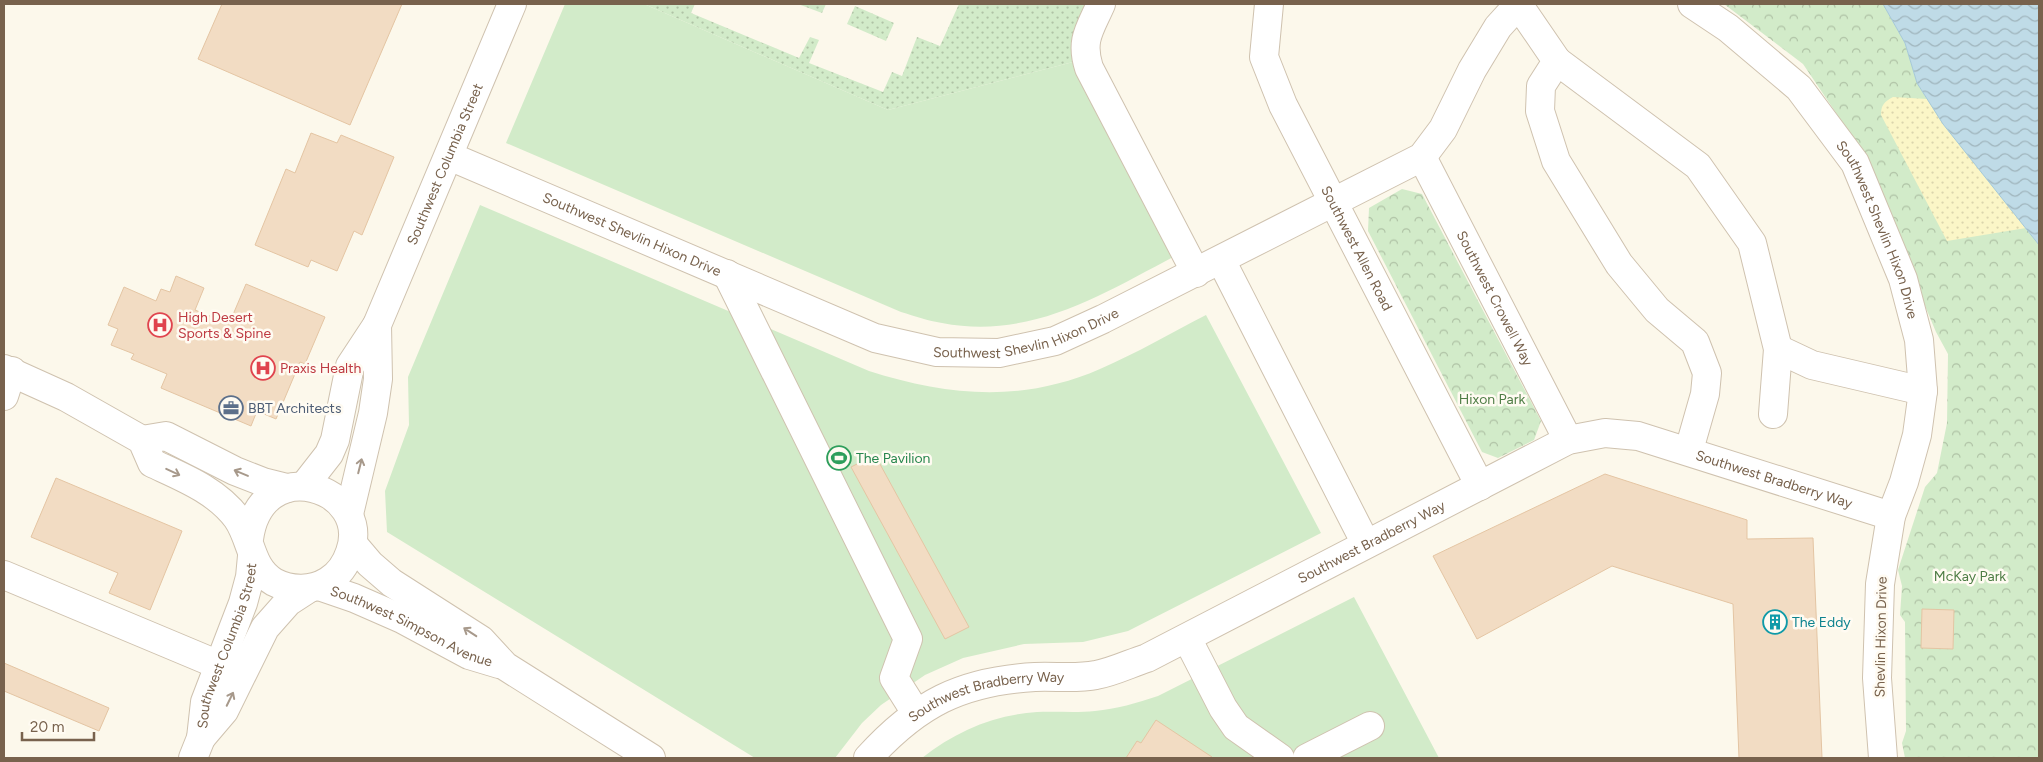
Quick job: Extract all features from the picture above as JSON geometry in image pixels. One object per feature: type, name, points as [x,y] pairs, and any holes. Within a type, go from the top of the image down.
[{"type":"street","name":"Southwest Columbia Street","points":[[295,487],[329,454],[335,440],[350,366],[377,325],[512,4]]},
{"type":"street","points":[[1101,4],[1083,51],[1088,68],[1196,273]]},
{"type":"street","name":"Southwest Allen Road","points":[[1269,4],[1264,57],[1283,105],[1480,486]]},
{"type":"street","name":"Southwest Shevlin Hixon Drive","points":[[449,156],[875,338],[937,352],[999,353],[1056,341],[1222,260],[1422,157],[1443,129],[1472,70],[1498,27],[1518,4]]},
{"type":"street","points":[[1518,4],[1557,61],[1698,166],[1752,243],[1778,349],[1773,414]]},
{"type":"street","name":"Southwest Shevlin Hixon Drive","points":[[1692,4],[1728,28],[1799,88],[1855,163],[1902,279],[1919,340],[1923,390],[1917,435],[1904,482],[1891,516]]},
{"type":"street","points":[[1557,61],[1541,86],[1540,112],[1556,162],[1619,264],[1657,310],[1695,342],[1707,373],[1706,394],[1689,450]]},
{"type":"street","name":"Southwest Crowell Way","points":[[1422,157],[1568,440]]},
{"type":"street","points":[[1222,260],[1366,544]]},
{"type":"street","points":[[726,274],[908,639],[894,678],[916,713]]},
{"type":"street","name":"Southwest Columbia Street","points":[[349,514],[373,413],[378,379],[377,325]]},
{"type":"street","points":[[1778,349],[1812,365],[1923,390]]},
{"type":"street","points":[[6,379],[66,397],[142,440],[152,463],[199,485],[219,499],[236,518],[261,570],[273,581],[289,588],[314,588],[336,576],[347,562],[353,544],[353,529],[349,514],[337,500],[321,490],[263,482],[235,471],[166,436],[142,440]]},
{"type":"street","name":"Southwest Bradberry Way","points":[[868,758],[894,730],[916,713],[935,702],[988,681],[1096,675],[1147,658],[1568,440],[1605,434],[1638,436],[1689,450],[1891,516]]},
{"type":"street","points":[[251,547],[252,522],[259,507],[272,495],[295,487]]},
{"type":"street","name":"Shevlin Hixon Drive","points":[[1883,758],[1877,678],[1880,584],[1891,516]]},
{"type":"street","name":"Southwest Simpson Avenue","points":[[353,544],[384,577],[481,640],[505,666],[651,758]]},
{"type":"street","name":"Southwest Columbia Street","points":[[197,748],[205,702],[243,603],[250,577],[251,547]]},
{"type":"street","points":[[4,574],[219,665]]},
{"type":"street","name":"Southwest Columbia Street","points":[[197,748],[224,711],[265,628],[288,602],[314,588]]},
{"type":"street","name":"Southwest Simpson Avenue","points":[[314,588],[354,598],[402,619],[448,642],[469,655],[505,666]]},
{"type":"street","points":[[1187,638],[1223,708],[1236,727],[1280,758]]},
{"type":"street","points":[[1307,758],[1370,726]]},
{"type":"green space","points":[[565,4],[644,4],[888,110],[1073,62],[1175,256],[1092,299],[1035,320],[1005,325],[974,327],[927,320],[901,312],[506,143]]},
{"type":"green space","points":[[644,4],[695,4],[691,13],[799,58],[810,37],[819,40],[809,63],[883,92],[892,72],[902,76],[917,37],[940,46],[959,4],[1088,4],[1071,42],[1073,62],[888,110]]},
{"type":"green space","points":[[798,4],[826,4],[822,13]]},
{"type":"green space","name":"McKay Park","points":[[1724,4],[1883,4],[1905,43],[1917,83],[1943,124],[2039,245],[2039,758],[1905,758],[1902,743],[1906,731],[1905,622],[1900,615],[1902,586],[1898,570],[1925,487],[1937,473],[1947,423],[1948,354],[1936,332],[1857,144],[1803,64]]},
{"type":"green space","points":[[855,6],[894,23],[886,41],[847,24]]},
{"type":"green space","name":"Hixon Park","points":[[1402,189],[1422,194],[1541,421],[1534,440],[1498,458],[1482,452],[1368,231],[1369,208]]},
{"type":"green space","name":"The Pavilion","points":[[480,205],[869,371],[927,386],[985,392],[1013,391],[1071,380],[1127,356],[1206,315],[1321,533],[1128,631],[1083,642],[1024,644],[963,658],[925,675],[881,705],[862,723],[835,758],[755,758],[387,532],[385,491],[409,425],[408,377]]},
{"type":"green space","points":[[1354,597],[1439,758],[922,758],[962,732],[1006,717],[1037,712],[1103,710],[1158,696]]},
{"type":"sand","points":[[1893,97],[1927,99],[1943,124],[2026,228],[1947,241],[1881,115],[1884,104]]},
{"type":"water","points":[[1883,4],[2039,4],[2039,245],[1943,124],[1917,83],[1905,43]]},
{"type":"building","points":[[222,4],[402,4],[350,125],[198,59]]},
{"type":"building","points":[[311,133],[337,143],[341,135],[394,157],[362,235],[354,231],[337,271],[311,260],[308,267],[255,245],[286,169],[295,173]]},
{"type":"building","points":[[176,276],[204,288],[195,310],[229,324],[246,284],[325,317],[305,364],[300,362],[276,419],[257,411],[251,426],[161,388],[167,374],[131,359],[134,354],[111,345],[118,329],[108,325],[124,287],[156,301],[161,289],[170,292]]},
{"type":"building","points":[[875,455],[969,627],[945,639],[851,467]]},
{"type":"building","name":"The Eddy","points":[[1605,474],[1747,520],[1747,539],[1813,538],[1822,758],[1739,758],[1733,604],[1612,566],[1477,639],[1433,556]]},
{"type":"building","points":[[56,478],[182,531],[150,610],[109,593],[118,573],[31,537]]},
{"type":"building","points":[[1922,609],[1954,610],[1953,649],[1921,648]]},
{"type":"building","points":[[4,663],[109,708],[99,731],[4,691]]},
{"type":"building","points":[[1156,720],[1212,757],[1126,758],[1137,741],[1141,743]]},
{"type":"place","name":"High Desert Sports & Spine","points":[[160,325]]},
{"type":"place","name":"Praxis Health","points":[[263,368]]},
{"type":"place","name":"BBT Architects","points":[[231,408]]},
{"type":"place","name":"The Pavilion","points":[[839,458]]},
{"type":"place","name":"The Eddy","points":[[1775,622]]}]
